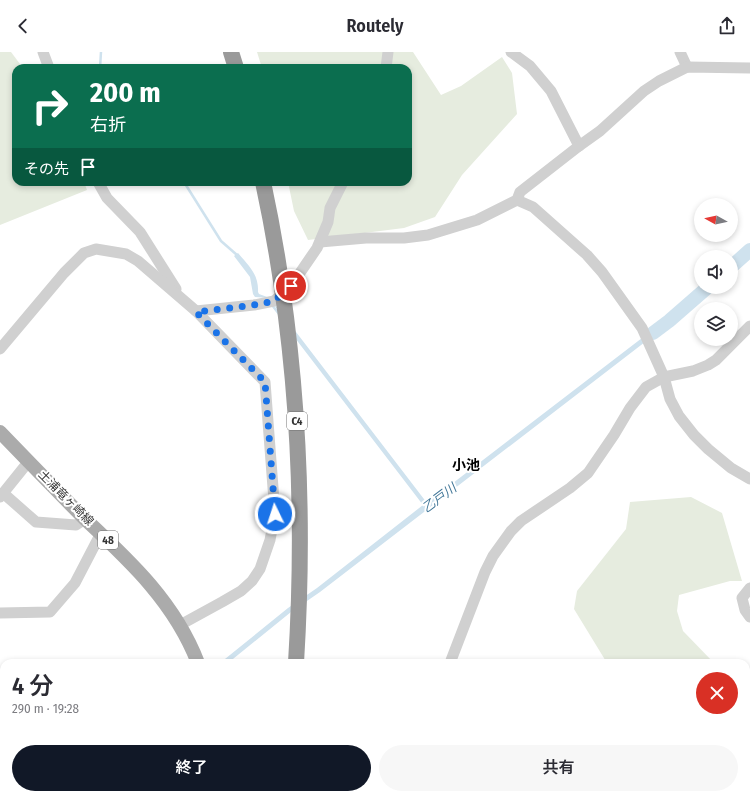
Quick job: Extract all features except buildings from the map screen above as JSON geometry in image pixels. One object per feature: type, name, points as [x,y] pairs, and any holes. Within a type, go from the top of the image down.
[{"type":"highway","points":[[231,52],[235,64]]},
{"type":"highway","name":"C4","points":[[264,186],[281,276],[296,411],[301,547],[296,659]]},
{"type":"main road","name":"土浦竜ヶ崎線","points":[[0,432],[152,586],[180,625],[196,659]]},
{"type":"street","points":[[43,52],[48,64]]},
{"type":"street","points":[[386,64],[388,52]]},
{"type":"street","points":[[511,52],[530,66],[551,91],[578,146]]},
{"type":"street","points":[[680,52],[687,67]]},
{"type":"street","points":[[320,242],[366,238],[404,238],[428,235],[477,220],[517,200],[520,192],[578,146],[600,131],[644,91],[659,80],[687,67],[750,68]]},
{"type":"street","points":[[100,186],[107,198],[140,232],[183,300]]},
{"type":"street","points":[[196,312],[274,301],[291,286],[320,242],[328,222],[330,208],[341,186]]},
{"type":"street","points":[[517,200],[533,207],[587,256],[602,272],[642,328],[664,377],[670,399],[679,416],[694,435],[708,449],[731,468],[750,480]]},
{"type":"street","points":[[0,349],[64,273],[84,253],[96,249],[126,254],[159,278],[196,312],[265,382],[275,514],[270,540],[260,569],[252,581],[234,595],[180,625]]},
{"type":"street","points":[[452,659],[485,572],[501,544],[521,521],[570,488],[588,473],[614,435],[630,408],[646,387],[664,377],[693,371],[708,365],[716,360],[750,326]]},
{"type":"street","points":[[29,461],[1,495],[36,522],[76,524],[85,519]]},
{"type":"street","points":[[0,613],[50,612],[75,583],[100,533]]},
{"type":"street","points":[[750,588],[742,598],[745,610],[750,617]]},
{"type":"shaded area","points":[[0,52],[11,52],[20,64],[12,64],[12,186],[86,186],[87,190],[0,225]]},
{"type":"shaded area","points":[[257,52],[413,52],[441,95],[461,86],[502,57],[512,73],[517,114],[462,175],[435,217],[404,228],[308,240],[294,211],[289,186],[412,186],[412,64],[261,64]]},
{"type":"shaded area","points":[[691,497],[722,513],[742,581],[730,581],[679,595],[677,611],[683,631],[710,659],[605,659],[574,609],[577,591],[626,529],[630,502]]},
{"type":"water","points":[[238,253],[255,275],[259,294],[270,298],[255,297],[253,294],[250,277],[234,256]]},
{"type":"water","points":[[270,298],[427,503],[642,338],[668,319],[671,324],[645,342],[320,592],[291,612],[233,659],[225,659],[288,608],[317,588],[423,505],[295,338]]},
{"type":"waterway","points":[[100,64],[101,52]]},
{"type":"waterway","points":[[187,186],[221,241],[237,255]]},
{"type":"waterway","name":"乙戸川","points":[[738,261],[750,250]]},
{"type":"waterway","name":"乙戸川","points":[[653,333],[700,294]]},
{"type":"waterway","points":[[272,305],[279,314]]},
{"type":"district","name":"小池","points":[[466,465]]},
{"type":"route","points":[[275,514],[265,382],[196,312],[274,301],[291,286]]}]
